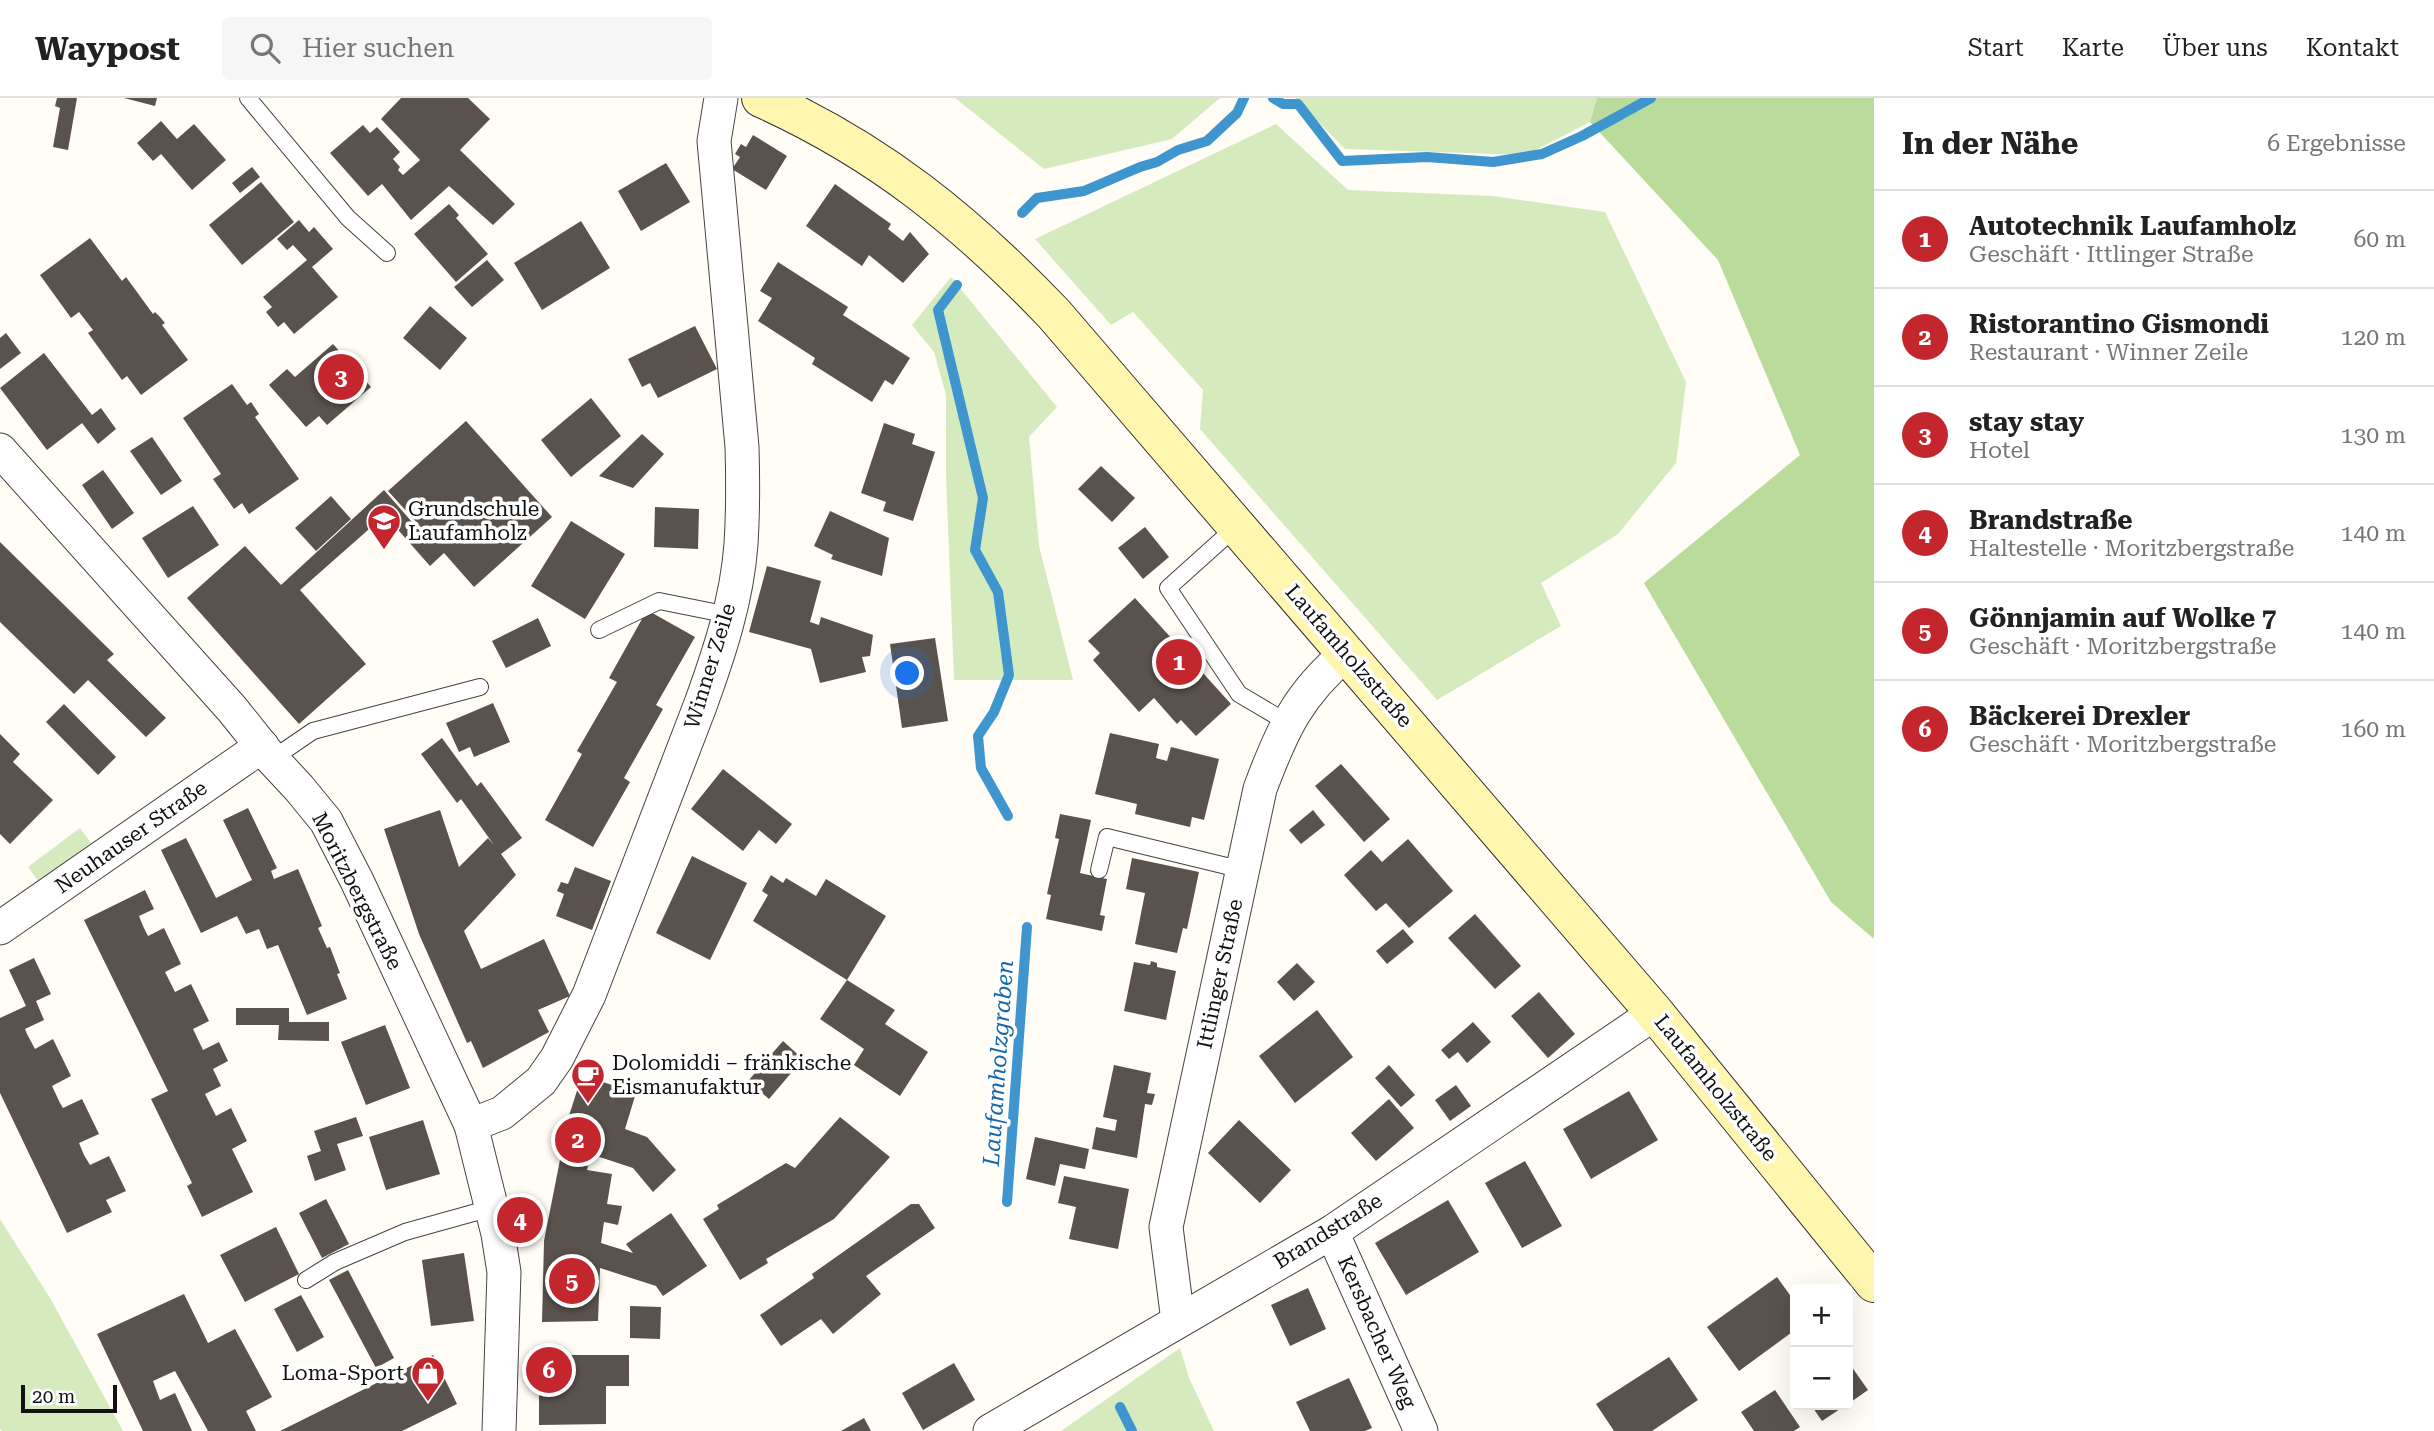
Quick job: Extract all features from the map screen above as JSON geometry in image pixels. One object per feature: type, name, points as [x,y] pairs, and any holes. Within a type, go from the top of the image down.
[{"type":"main road","name":"Laufamholzstraße","points":[[761,98],[818,125],[872,157],[926,194],[996,254],[1054,314],[1655,1013],[1874,1283]]},
{"type":"street","name":"Winner Zeile","points":[[471,1125],[502,1112],[541,1081],[557,1058],[579,1016],[700,706],[729,615],[741,547],[743,496],[742,447],[714,141],[721,98]]},
{"type":"street","name":"Moritzbergstraße","points":[[0,450],[223,698],[319,813],[357,881],[471,1125],[504,1272],[499,1431]]},
{"type":"street","name":"Ittlinger Straße","points":[[1178,1321],[1166,1227],[1261,789],[1288,723],[1304,694],[1347,653]]},
{"type":"street","name":"Neuhauser Straße","points":[[0,928],[267,753]]},
{"type":"street","name":"Brandstraße","points":[[990,1431],[1332,1232],[1655,1013]]},
{"type":"street","name":"Kersbacher Weg","points":[[1332,1232],[1421,1431]]},
{"type":"lane","points":[[247,98],[348,218],[387,253]]},
{"type":"lane","points":[[1237,526],[1168,587],[1239,694],[1288,723]]},
{"type":"lane","points":[[599,630],[659,601],[729,615]]},
{"type":"lane","points":[[267,753],[313,731],[480,687]]},
{"type":"lane","points":[[1099,870],[1107,837],[1242,870]]},
{"type":"lane","points":[[306,1280],[335,1262],[405,1232],[491,1208]]},
{"type":"green space","points":[[955,98],[1220,98],[1172,139],[1044,169]]},
{"type":"green space","points":[[1295,98],[1597,98],[1590,122],[1526,155],[1345,149]]},
{"type":"green space","points":[[1597,98],[1874,98],[1874,939],[1831,902],[1644,583],[1800,455],[1718,260],[1590,122]]},
{"type":"green space","points":[[1276,124],[1348,190],[1493,196],[1605,212],[1686,382],[1676,463],[1618,534],[1541,583],[1561,626],[1437,700],[1200,429],[1203,390],[1133,312],[1111,325],[1035,239]]},
{"type":"green space","points":[[951,277],[1057,407],[1029,437],[1039,546],[1073,680],[954,680],[946,475],[946,395],[934,352],[912,325]]},
{"type":"green space","points":[[80,828],[91,843],[39,882],[28,867]]},
{"type":"green space","points":[[0,1219],[50,1298],[123,1431],[0,1429]]},
{"type":"green space","points":[[1180,1348],[1189,1378],[1214,1431],[1061,1431]]},
{"type":"building","points":[[57,98],[77,98],[68,150],[53,147],[60,108],[55,106]]},
{"type":"building","points":[[124,98],[157,98],[155,106]]},
{"type":"building","points":[[401,98],[468,98],[490,119],[460,150],[515,204],[493,225],[449,186],[411,220],[382,184],[368,196],[330,153],[363,125],[370,133],[377,127],[400,152],[393,159],[403,175],[420,160],[381,119]]},
{"type":"building","points":[[161,121],[177,139],[194,124],[226,160],[192,190],[161,154],[153,161],[137,143]]},
{"type":"building","points":[[753,135],[787,156],[766,190],[732,169],[740,157],[735,154],[741,144],[746,147]]},
{"type":"building","points":[[666,163],[690,202],[641,231],[618,191]]},
{"type":"building","points":[[252,167],[260,177],[240,193],[232,183]]},
{"type":"building","points":[[261,182],[294,222],[242,265],[209,225]]},
{"type":"building","points":[[835,184],[891,224],[888,229],[903,241],[910,232],[929,254],[903,283],[869,255],[862,266],[806,226]]},
{"type":"building","points":[[449,204],[459,215],[456,218],[488,254],[456,282],[414,234]]},
{"type":"building","points":[[299,220],[309,232],[314,227],[333,249],[312,267],[338,297],[294,334],[284,322],[278,327],[266,312],[272,307],[263,297],[307,260],[293,245],[287,250],[277,239]]},
{"type":"building","points":[[581,221],[610,268],[542,310],[514,263]]},
{"type":"building","points":[[90,238],[122,281],[126,277],[153,314],[155,312],[165,323],[162,325],[188,360],[141,395],[127,376],[122,380],[88,333],[93,330],[79,312],[71,318],[40,275]]},
{"type":"building","points":[[487,260],[504,280],[472,307],[454,287]]},
{"type":"building","points":[[778,262],[848,307],[843,315],[910,358],[893,385],[885,380],[872,402],[812,364],[815,358],[758,321],[772,298],[760,291]]},
{"type":"building","points":[[430,306],[467,338],[440,370],[403,338]]},
{"type":"building","points":[[695,326],[717,369],[658,398],[650,383],[642,387],[628,359]]},
{"type":"building","points":[[6,333],[21,353],[0,369],[0,338]]},
{"type":"building","points":[[333,344],[371,387],[327,425],[319,416],[306,427],[269,385],[287,369],[295,377]]},
{"type":"building","points":[[44,353],[92,415],[101,408],[116,429],[98,444],[82,423],[47,450],[0,388]]},
{"type":"building","points":[[232,384],[247,405],[251,402],[259,414],[255,417],[299,479],[249,514],[242,503],[234,509],[213,479],[221,474],[183,418]]},
{"type":"building","points":[[591,398],[621,436],[571,477],[541,440]]},
{"type":"building","points":[[466,421],[552,517],[474,587],[444,553],[430,566],[385,515],[300,590],[366,664],[299,724],[187,598],[245,546],[281,585],[384,490],[426,538],[429,536],[388,491]]},
{"type":"building","points":[[884,423],[915,434],[912,444],[935,452],[913,521],[883,511],[886,502],[861,493]]},
{"type":"building","points":[[642,434],[664,454],[633,488],[599,476]]},
{"type":"building","points":[[152,437],[182,481],[161,495],[130,451]]},
{"type":"building","points":[[1101,466],[1135,498],[1112,522],[1078,489]]},
{"type":"building","points":[[103,470],[134,513],[112,529],[82,485]]},
{"type":"building","points":[[331,496],[351,519],[316,551],[295,528]]},
{"type":"building","points":[[193,506],[219,545],[168,578],[142,538]]},
{"type":"building","points":[[655,507],[699,509],[698,549],[654,547]]},
{"type":"building","points":[[830,511],[889,538],[882,576],[831,559],[833,555],[814,546]]},
{"type":"building","points":[[571,521],[625,554],[585,619],[531,586]]},
{"type":"building","points":[[1145,527],[1169,557],[1143,579],[1118,548]]},
{"type":"building","points":[[0,542],[114,654],[107,660],[166,718],[146,737],[88,680],[74,694],[0,622]]},
{"type":"building","points":[[767,566],[821,581],[810,622],[819,625],[821,617],[873,635],[870,656],[862,657],[866,672],[820,683],[811,649],[749,632]]},
{"type":"building","points":[[1135,598],[1231,704],[1196,736],[1181,720],[1177,724],[1154,698],[1139,712],[1093,660],[1100,653],[1088,641]]},
{"type":"building","points":[[647,610],[695,637],[656,705],[663,709],[624,778],[630,782],[593,847],[545,820],[582,754],[577,751],[617,682],[609,678]]},
{"type":"building","points":[[538,618],[551,646],[506,668],[492,641]]},
{"type":"building","points":[[935,638],[948,721],[902,728],[890,644]]},
{"type":"building","points":[[493,703],[510,742],[474,757],[470,747],[459,752],[446,723]]},
{"type":"building","points":[[64,704],[116,757],[98,775],[46,722]]},
{"type":"building","points":[[1110,733],[1159,744],[1156,758],[1167,761],[1171,747],[1219,759],[1204,820],[1192,817],[1190,827],[1135,814],[1137,804],[1095,794]]},
{"type":"building","points":[[0,734],[20,754],[13,762],[53,800],[10,844],[0,834]]},
{"type":"building","points":[[442,738],[477,786],[481,782],[522,838],[501,854],[516,875],[464,931],[481,969],[544,939],[570,996],[538,1010],[549,1032],[483,1068],[471,1041],[467,1043],[419,934],[384,829],[440,810],[459,867],[488,838],[494,845],[461,799],[457,803],[421,754]]},
{"type":"building","points":[[1341,764],[1390,819],[1364,842],[1315,786]]},
{"type":"building","points":[[723,769],[792,824],[776,844],[759,830],[743,851],[691,809]]},
{"type":"building","points":[[248,808],[277,868],[271,871],[274,879],[298,869],[322,926],[318,928],[327,948],[330,947],[340,973],[337,974],[347,999],[307,1015],[278,945],[267,949],[259,929],[246,934],[237,916],[201,933],[161,850],[186,838],[216,898],[252,880],[223,820]]},
{"type":"building","points":[[1313,810],[1325,825],[1301,844],[1289,830]]},
{"type":"building","points":[[1060,814],[1091,820],[1080,873],[1107,879],[1100,915],[1105,916],[1102,931],[1046,919],[1051,895],[1047,894],[1059,839],[1055,838]]},
{"type":"building","points":[[1408,839],[1453,891],[1409,928],[1386,903],[1376,911],[1344,875],[1371,850],[1382,862]]},
{"type":"building","points":[[692,856],[747,883],[710,960],[656,933]]},
{"type":"building","points":[[1132,858],[1199,872],[1187,929],[1183,928],[1177,953],[1135,944],[1145,893],[1126,889]]},
{"type":"building","points":[[575,867],[611,881],[592,930],[556,916],[564,894],[557,891],[561,882],[568,884]]},
{"type":"building","points":[[771,875],[783,883],[786,878],[816,896],[826,879],[886,916],[847,980],[753,921],[768,895],[762,891]]},
{"type":"building","points":[[145,890],[154,909],[139,916],[143,926],[148,936],[164,928],[181,964],[165,972],[175,992],[191,984],[209,1021],[193,1029],[203,1050],[219,1042],[228,1061],[213,1069],[221,1086],[205,1094],[216,1116],[231,1108],[247,1141],[232,1149],[253,1192],[202,1217],[187,1186],[192,1183],[151,1099],[168,1091],[84,920]]},
{"type":"building","points":[[1475,914],[1521,966],[1495,989],[1448,938]]},
{"type":"building","points":[[1403,929],[1414,942],[1387,964],[1376,951]]},
{"type":"building","points":[[34,958],[51,994],[36,1001],[44,1020],[25,1029],[35,1049],[53,1039],[71,1076],[52,1086],[60,1103],[63,1108],[82,1099],[99,1134],[79,1143],[84,1155],[90,1165],[109,1156],[126,1191],[106,1200],[112,1212],[67,1233],[0,1093],[0,1018],[26,1006],[9,970]]},
{"type":"building","points":[[1151,961],[1157,963],[1157,967],[1176,971],[1166,1020],[1124,1011],[1134,962],[1150,965]]},
{"type":"building","points":[[1297,963],[1315,982],[1294,1001],[1277,982]]},
{"type":"building","points":[[847,980],[895,1010],[885,1024],[928,1052],[900,1096],[854,1065],[864,1049],[820,1019]]},
{"type":"building","points":[[1539,992],[1575,1034],[1548,1058],[1511,1016]]},
{"type":"building","points":[[236,1008],[289,1008],[289,1022],[329,1022],[329,1041],[278,1040],[279,1025],[236,1025]]},
{"type":"building","points":[[1317,1010],[1353,1057],[1295,1103],[1259,1056]]},
{"type":"building","points":[[1473,1022],[1491,1042],[1467,1063],[1458,1052],[1449,1059],[1441,1050]]},
{"type":"building","points":[[385,1025],[410,1088],[366,1105],[341,1042]]},
{"type":"building","points":[[783,1041],[803,1059],[769,1099],[748,1081]]},
{"type":"building","points":[[1114,1065],[1151,1073],[1147,1093],[1155,1094],[1152,1105],[1145,1104],[1137,1158],[1092,1149],[1096,1127],[1115,1131],[1117,1120],[1103,1117]]},
{"type":"building","points":[[1389,1065],[1415,1095],[1401,1107],[1375,1078]]},
{"type":"building","points":[[582,1075],[636,1093],[625,1129],[647,1137],[676,1170],[653,1192],[633,1168],[560,1144]]},
{"type":"building","points":[[1456,1085],[1471,1106],[1450,1121],[1435,1100]]},
{"type":"building","points":[[1629,1091],[1658,1140],[1591,1179],[1563,1129]]},
{"type":"building","points":[[1389,1099],[1414,1128],[1376,1161],[1351,1133]]},
{"type":"building","points":[[356,1117],[363,1136],[337,1144],[346,1170],[315,1181],[307,1156],[321,1151],[314,1131]]},
{"type":"building","points":[[840,1117],[890,1157],[834,1219],[766,1259],[768,1263],[740,1280],[703,1219],[719,1209],[717,1205],[786,1163],[795,1168]]},
{"type":"building","points":[[423,1120],[440,1174],[386,1190],[369,1137]]},
{"type":"building","points":[[1239,1120],[1291,1170],[1260,1203],[1208,1153]]},
{"type":"building","points":[[1035,1137],[1089,1149],[1085,1169],[1060,1164],[1055,1186],[1026,1179]]},
{"type":"building","points":[[560,1160],[588,1166],[587,1170],[612,1174],[607,1204],[622,1206],[618,1225],[604,1222],[601,1243],[633,1253],[626,1244],[671,1213],[707,1266],[663,1296],[656,1286],[600,1268],[598,1321],[542,1322],[544,1241]]},
{"type":"building","points":[[1525,1161],[1562,1226],[1522,1248],[1485,1183]]},
{"type":"building","points":[[1064,1176],[1129,1189],[1118,1249],[1069,1239],[1076,1207],[1058,1203]]},
{"type":"building","points":[[326,1199],[349,1244],[322,1258],[299,1213]]},
{"type":"building","points":[[1448,1200],[1479,1252],[1406,1295],[1375,1243]]},
{"type":"building","points":[[911,1204],[919,1204],[935,1228],[866,1276],[881,1294],[833,1334],[821,1319],[781,1346],[760,1315],[814,1278],[812,1274]]},
{"type":"building","points":[[276,1227],[299,1274],[245,1302],[220,1255]]},
{"type":"building","points":[[464,1253],[474,1321],[431,1326],[422,1260]]},
{"type":"building","points":[[348,1270],[394,1358],[376,1368],[329,1280]]},
{"type":"building","points":[[1777,1277],[1790,1295],[1790,1334],[1739,1371],[1707,1327]]},
{"type":"building","points":[[1308,1288],[1326,1329],[1290,1346],[1271,1305]]},
{"type":"building","points":[[184,1294],[208,1343],[235,1329],[272,1397],[246,1411],[256,1431],[208,1431],[175,1371],[153,1381],[160,1400],[175,1393],[192,1431],[143,1431],[97,1334]]},
{"type":"building","points":[[301,1295],[324,1337],[297,1352],[274,1309]]},
{"type":"building","points":[[630,1306],[661,1307],[660,1339],[630,1338]]},
{"type":"building","points":[[433,1355],[457,1404],[402,1431],[280,1431]]},
{"type":"building","points":[[539,1355],[629,1355],[629,1386],[606,1386],[606,1424],[539,1425]]},
{"type":"building","points":[[1669,1357],[1698,1400],[1652,1431],[1614,1431],[1596,1404]]},
{"type":"building","points":[[954,1363],[975,1400],[923,1430],[902,1393]]},
{"type":"building","points":[[1853,1369],[1868,1390],[1853,1400]]},
{"type":"building","points":[[1349,1378],[1372,1428],[1365,1431],[1310,1431],[1296,1402]]},
{"type":"building","points":[[1775,1390],[1800,1427],[1794,1431],[1754,1431],[1741,1412]]},
{"type":"building","points":[[1814,1410],[1838,1410],[1822,1421]]},
{"type":"building","points":[[864,1418],[871,1431],[841,1431]]},
{"type":"waterway","name":"Laufamholzgraben","points":[[1022,213],[1037,198],[1084,191],[1157,162],[1178,150],[1207,141],[1237,113],[1244,98]]},
{"type":"waterway","name":"Laufamholzgraben","points":[[1273,98],[1283,104],[1298,104],[1342,161],[1427,157],[1493,162],[1542,154],[1582,136],[1651,98]]},
{"type":"waterway","name":"Laufamholzgraben","points":[[957,285],[938,310],[983,498],[975,550],[998,592],[1009,675],[994,712],[978,736],[981,768],[1008,816]]},
{"type":"waterway","name":"Laufamholzgraben","points":[[1007,1202],[1027,927]]},
{"type":"waterway","name":"Laufamholzgraben","points":[[1120,1407],[1132,1431]]},
{"type":"place","name":"stay stay","points":[[341,377]]},
{"type":"place","name":"Grundschule Laufamholz","points":[[384,551]]},
{"type":"place","name":"Autotechnik Laufamholz","points":[[1179,662]]},
{"type":"place","name":"Dolomiddi – fränkische Eismanufaktur","points":[[588,1105]]},
{"type":"place","name":"Ristorantino Gismondi","points":[[578,1140]]},
{"type":"place","name":"Brandstraße","points":[[520,1220]]},
{"type":"place","name":"Gönnjamin auf Wolke 7","points":[[572,1281]]},
{"type":"place","name":"Bäckerei Drexler","points":[[549,1370]]},
{"type":"place","name":"Loma-Sport","points":[[428,1403]]}]
